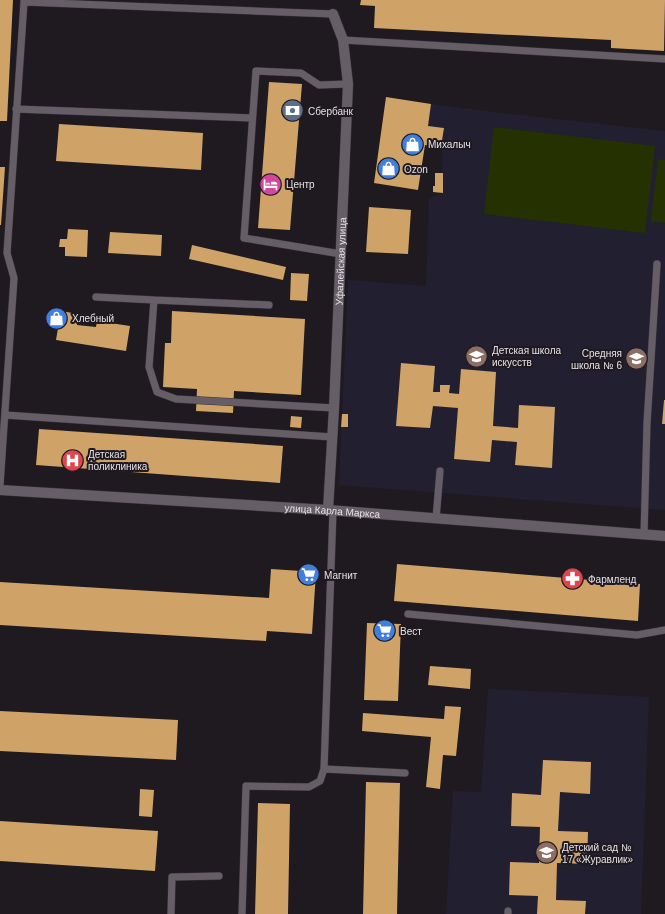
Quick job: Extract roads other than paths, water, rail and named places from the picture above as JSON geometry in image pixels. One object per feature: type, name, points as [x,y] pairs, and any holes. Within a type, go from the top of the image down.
[{"type":"street","name":"Уфалейская улица","points":[[330,511],[348,84],[343,40],[333,14]]},
{"type":"street","name":"улица Карла Маркса","points":[[0,490],[330,511],[665,536]]},
{"type":"lane","points":[[0,485],[14,278],[7,253],[24,1],[333,14]]},
{"type":"lane","points":[[343,40],[665,59]]},
{"type":"lane","points":[[341,254],[244,238],[256,70],[301,73],[320,86],[348,84]]},
{"type":"lane","points":[[16,109],[252,118]]},
{"type":"lane","points":[[644,535],[647,423],[657,264]]},
{"type":"lane","points":[[96,297],[269,305]]},
{"type":"lane","points":[[154,300],[149,367],[157,392],[176,399],[334,408]]},
{"type":"lane","points":[[5,415],[332,437]]},
{"type":"lane","points":[[436,519],[440,471]]},
{"type":"lane","points":[[242,914],[246,786],[309,787],[320,781],[324,769],[330,511]]},
{"type":"lane","points":[[408,614],[637,635],[665,630]]},
{"type":"lane","points":[[324,769],[405,773]]},
{"type":"lane","points":[[171,914],[172,877],[219,876]]},
{"type":"place","name":"Сбербанк","points":[[292,111]]},
{"type":"place","name":"Михалыч","points":[[412,144]]},
{"type":"place","name":"Ozon","points":[[388,169]]},
{"type":"place","name":"Центр","points":[[271,184]]},
{"type":"place","name":"Хлебный","points":[[56,318]]},
{"type":"place","name":"Детская школа искусств","points":[[477,356]]},
{"type":"place","name":"Средняя школа № 6","points":[[637,359]]},
{"type":"place","name":"Детская поликлиника","points":[[72,460]]},
{"type":"place","name":"Магнит","points":[[308,575]]},
{"type":"place","name":"Фармленд","points":[[573,579]]},
{"type":"place","name":"Вест","points":[[384,631]]},
{"type":"place","name":"Детский сад № 17 «Журавлик»","points":[[546,853]]}]
